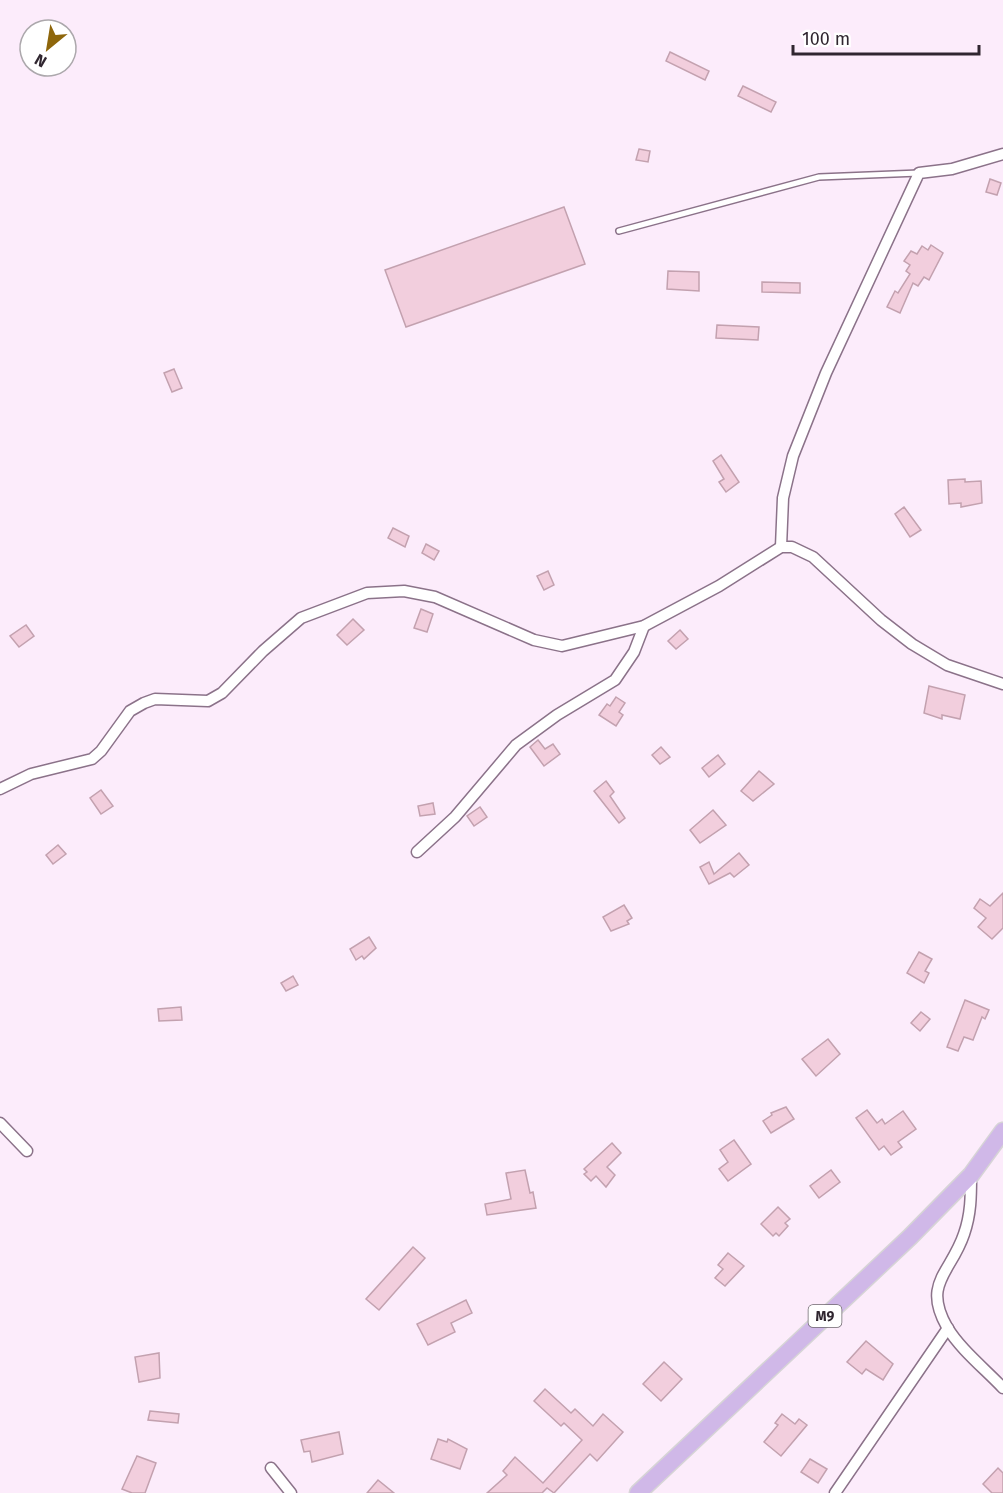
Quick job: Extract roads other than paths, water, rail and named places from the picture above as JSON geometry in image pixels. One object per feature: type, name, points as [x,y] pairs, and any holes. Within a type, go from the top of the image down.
[{"type":"main road","name":"M9","points":[[638,1493],[910,1237],[971,1175],[1003,1131]]},
{"type":"street","points":[[781,547],[783,498],[793,456],[826,373],[919,173],[952,169],[1003,154]]},
{"type":"street","points":[[0,789],[31,774],[92,759],[101,752],[130,711],[144,703],[155,699],[208,700],[222,693],[263,651],[301,618],[367,592],[404,591],[435,597],[546,645],[572,645],[644,626],[719,586],[781,547],[792,547],[813,557],[881,620],[912,644],[947,665],[1003,684]]},
{"type":"street","points":[[417,852],[455,817],[516,745],[557,715],[615,681],[634,652],[644,626]]},
{"type":"street","points":[[0,1123],[27,1151]]},
{"type":"street","points":[[971,1175],[969,1219],[964,1237],[939,1279],[936,1290],[938,1307],[948,1328],[1003,1388]]},
{"type":"street","points":[[835,1493],[948,1328]]},
{"type":"street","points":[[271,1468],[291,1493]]},
{"type":"lane","points":[[619,231],[819,177],[919,173]]}]
